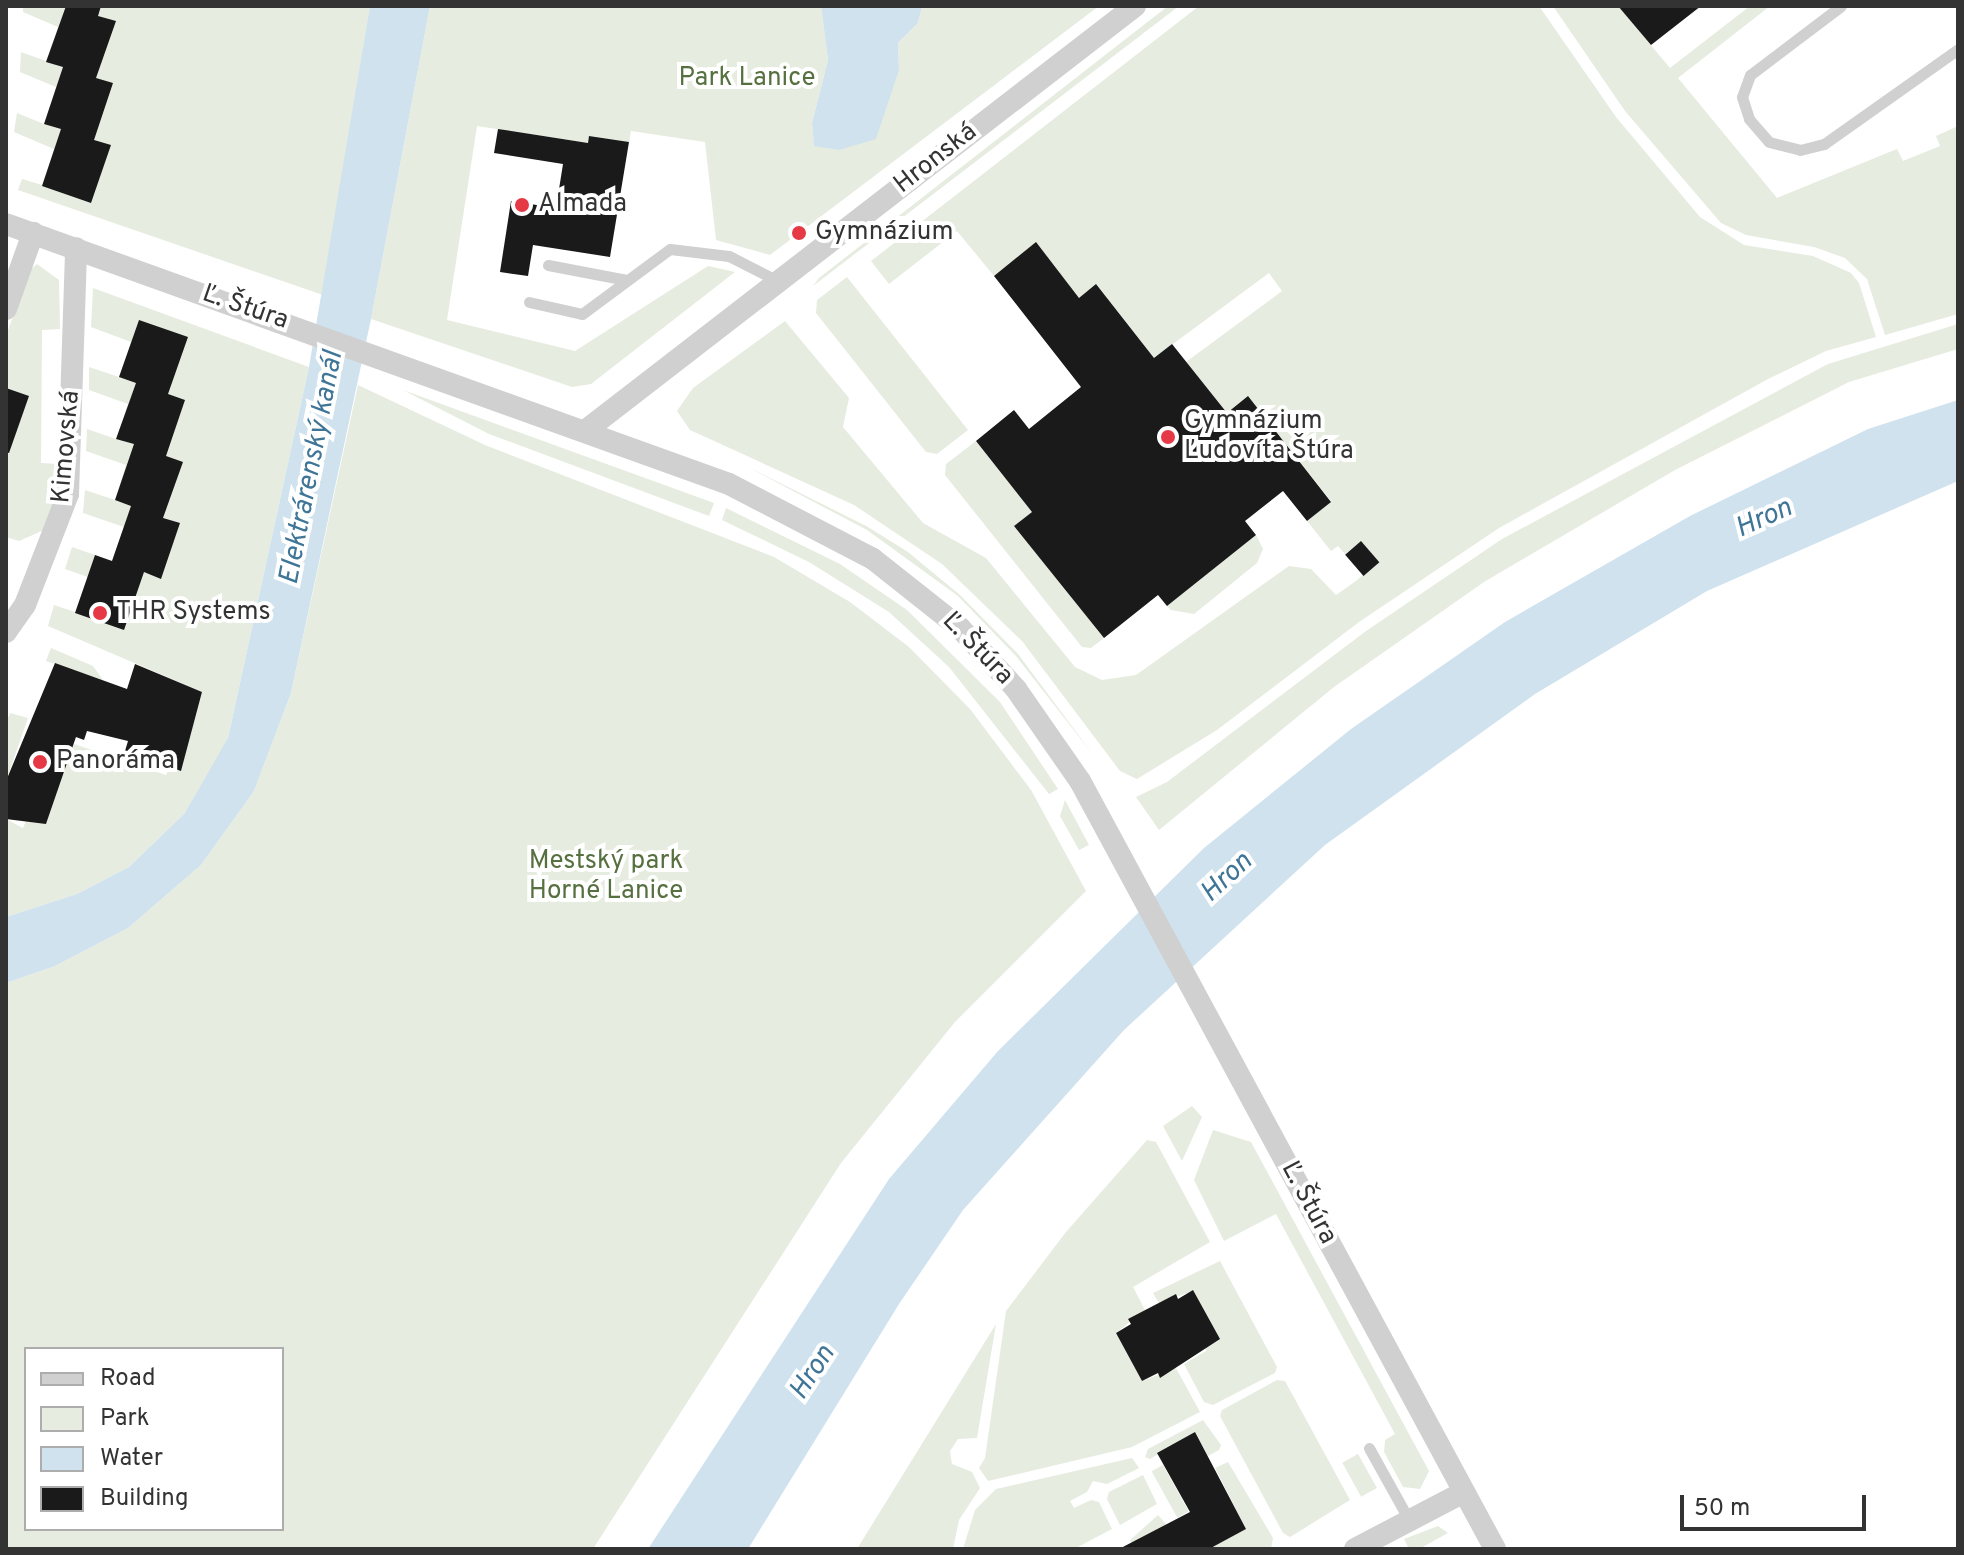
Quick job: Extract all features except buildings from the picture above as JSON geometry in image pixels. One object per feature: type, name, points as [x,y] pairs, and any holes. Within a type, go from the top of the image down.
[{"type":"street","name":"Hronská","points":[[585,431],[1135,6]]},
{"type":"street","name":"Ľ. Štúra","points":[[6,224],[585,431],[774,505],[851,546],[918,592],[1016,689],[1066,758],[1495,1549]]},
{"type":"street","points":[[6,309],[33,233]]},
{"type":"street","name":"Kimovská","points":[[6,632],[25,605],[68,494],[76,248]]},
{"type":"street","points":[[1355,1549],[1464,1492]]},
{"type":"lane","points":[[1841,6],[1750,75],[1742,97],[1749,119],[1769,142],[1800,150],[1824,144],[1958,49]]},
{"type":"lane","points":[[529,302],[582,314],[670,249],[729,256],[778,281]]},
{"type":"lane","points":[[548,265],[627,280]]},
{"type":"lane","points":[[1369,1448],[1409,1520]]},
{"type":"green space","points":[[23,6],[370,6],[323,295],[18,190],[22,179],[42,185],[54,149],[14,132],[17,113],[44,124],[56,87],[20,72],[21,52],[46,61],[58,27],[23,12]]},
{"type":"green space","name":"Park Lanice","points":[[430,6],[821,6],[828,60],[812,123],[814,145],[839,150],[899,70],[898,43],[918,23],[922,6],[1099,6],[770,255],[716,240],[705,142],[631,131],[629,142],[590,136],[588,143],[477,126],[447,320],[575,351],[708,266],[735,272],[591,384],[572,387],[371,319]]},
{"type":"green space","points":[[1168,6],[1179,6],[813,286],[819,278]]},
{"type":"green space","points":[[1199,6],[1539,6],[1616,117],[1700,217],[1744,245],[1813,256],[1851,273],[1859,283],[1876,337],[1826,351],[1768,379],[1499,528],[1359,622],[1217,730],[1137,779],[1120,771],[1022,641],[942,564],[854,505],[690,430],[677,411],[693,388],[785,321],[849,398],[843,427],[923,523],[986,558],[1075,667],[1102,680],[1136,675],[1289,566],[1311,569],[1336,595],[1356,581],[1378,561],[1361,541],[1345,554],[1338,546],[1331,551],[1307,521],[1331,501],[1248,397],[1227,413],[1186,362],[1282,291],[1269,273],[1154,358],[1097,285],[1079,298],[1036,243],[994,276],[957,231],[889,284],[871,261]]},
{"type":"green space","points":[[1553,6],[1618,6],[1670,68],[1750,6],[1770,6],[1678,78],[1777,198],[1897,149],[1903,161],[1940,146],[1936,136],[1958,126],[1958,314],[1885,335],[1867,279],[1845,258],[1814,247],[1746,235],[1721,223],[1625,111]]},
{"type":"green space","points":[[37,264],[59,280],[60,329],[42,330],[41,463],[59,464],[58,489],[44,530],[19,541],[6,537],[6,336],[29,271]]},
{"type":"green space","points":[[847,277],[968,430],[937,454],[926,452],[816,313],[817,300]]},
{"type":"green space","points":[[93,288],[309,367],[228,738],[203,787],[185,813],[129,867],[77,894],[6,917],[6,819],[23,828],[27,818],[46,824],[74,744],[166,775],[170,767],[181,770],[202,692],[48,626],[54,605],[75,612],[88,577],[65,569],[72,547],[112,561],[124,527],[83,513],[85,490],[115,500],[126,465],[86,451],[87,429],[116,439],[128,404],[89,390],[89,367],[119,377],[131,342],[91,327]]},
{"type":"green space","points":[[1958,324],[1958,349],[1849,382],[1675,470],[1484,582],[1334,687],[1159,830],[1136,797],[1167,782],[1366,631],[1502,539],[1828,364]]},
{"type":"green space","name":"Mestský park Horné Lanice","points":[[358,385],[485,445],[774,557],[850,602],[909,647],[970,709],[1031,790],[1086,891],[955,1022],[841,1163],[593,1549],[6,1549],[6,983],[55,966],[128,928],[201,865],[254,791],[291,693]]},
{"type":"green space","points":[[403,390],[714,503],[709,516],[489,434]]},
{"type":"green space","points":[[976,441],[1032,512],[1015,526],[1104,638],[1091,648],[1082,647],[945,475],[946,464]]},
{"type":"green space","points":[[744,465],[868,527],[908,552],[960,595],[1018,654],[1094,756],[1016,656],[958,596],[867,530]]},
{"type":"green space","points":[[726,508],[840,564],[907,610],[1000,702],[1058,789],[1049,794],[949,667],[889,612],[809,562],[722,520]]},
{"type":"green space","points":[[1256,535],[1263,549],[1257,563],[1194,614],[1171,610],[1167,606]]},
{"type":"green space","points":[[51,648],[93,666],[103,680],[46,661]]},
{"type":"green space","points":[[10,713],[28,718],[6,781],[6,723]]},
{"type":"green space","points":[[1065,800],[1089,845],[1079,850],[1060,816]]},
{"type":"green space","points":[[1192,1106],[1202,1117],[1182,1161],[1163,1126]]},
{"type":"green space","points":[[1213,1130],[1251,1142],[1429,1471],[1420,1489],[1403,1487],[1384,1452],[1385,1440],[1395,1434],[1276,1214],[1224,1241],[1194,1180]]},
{"type":"green space","points":[[1147,1140],[1156,1142],[1210,1242],[1133,1287],[1145,1310],[1116,1333],[1142,1381],[1176,1368],[1200,1412],[1132,1447],[988,1481],[979,1468],[985,1458],[1006,1311],[1066,1232]]},
{"type":"green space","points":[[1220,1261],[1277,1367],[1275,1373],[1213,1405],[1204,1402],[1184,1364],[1206,1351],[1193,1291],[1159,1303],[1153,1293]]},
{"type":"green space","points":[[996,1324],[977,1438],[958,1439],[950,1451],[952,1464],[972,1472],[980,1488],[959,1520],[953,1549],[857,1549]]},
{"type":"green space","points":[[1277,1380],[1285,1381],[1350,1500],[1290,1537],[1283,1533],[1220,1416],[1222,1410]]},
{"type":"green space","points":[[1203,1420],[1221,1445],[1219,1450],[1208,1456],[1195,1432],[1150,1459],[1145,1457],[1148,1449]]},
{"type":"green space","points":[[1358,1454],[1377,1488],[1361,1497],[1342,1463]]},
{"type":"green space","points":[[1132,1458],[1139,1468],[1107,1484],[1093,1481],[1087,1492],[1070,1501],[1074,1508],[1091,1500],[1099,1502],[1112,1529],[1074,1549],[963,1549],[975,1510],[996,1489]]},
{"type":"green space","points":[[1228,1462],[1273,1538],[1271,1549],[1209,1549],[1246,1529],[1215,1468]]},
{"type":"green space","points":[[1163,1465],[1189,1511],[1177,1518],[1152,1471]]},
{"type":"green space","points":[[1143,1475],[1157,1504],[1120,1525],[1107,1499],[1109,1492]]},
{"type":"green space","points":[[1158,1515],[1166,1524],[1138,1549],[1130,1540]]},
{"type":"green space","points":[[1438,1526],[1448,1533],[1419,1549],[1409,1549],[1404,1539]]},
{"type":"water","name":"Elektrárenský kanál","points":[[370,6],[430,6],[371,319],[291,693],[254,791],[201,865],[128,928],[55,966],[6,983],[6,917],[77,894],[129,867],[185,813],[228,738],[309,367]]},
{"type":"water","points":[[821,6],[922,6],[918,23],[898,43],[899,70],[876,139],[839,150],[814,146],[812,123],[828,60]]},
{"type":"water","name":"Hron","points":[[1958,400],[1958,481],[1707,591],[1535,694],[1325,845],[1124,1030],[963,1210],[899,1304],[748,1549],[648,1549],[889,1179],[998,1051],[1204,848],[1351,729],[1505,622],[1690,516],[1868,429]]},
{"type":"place","name":"Almada","points":[[522,205]]},
{"type":"place","name":"Gymnázium","points":[[799,233]]},
{"type":"place","name":"Gymnázium Ľudovíta Štúra","points":[[1168,437]]},
{"type":"place","name":"THR Systems","points":[[100,613]]},
{"type":"place","name":"Panoráma","points":[[40,762]]}]
